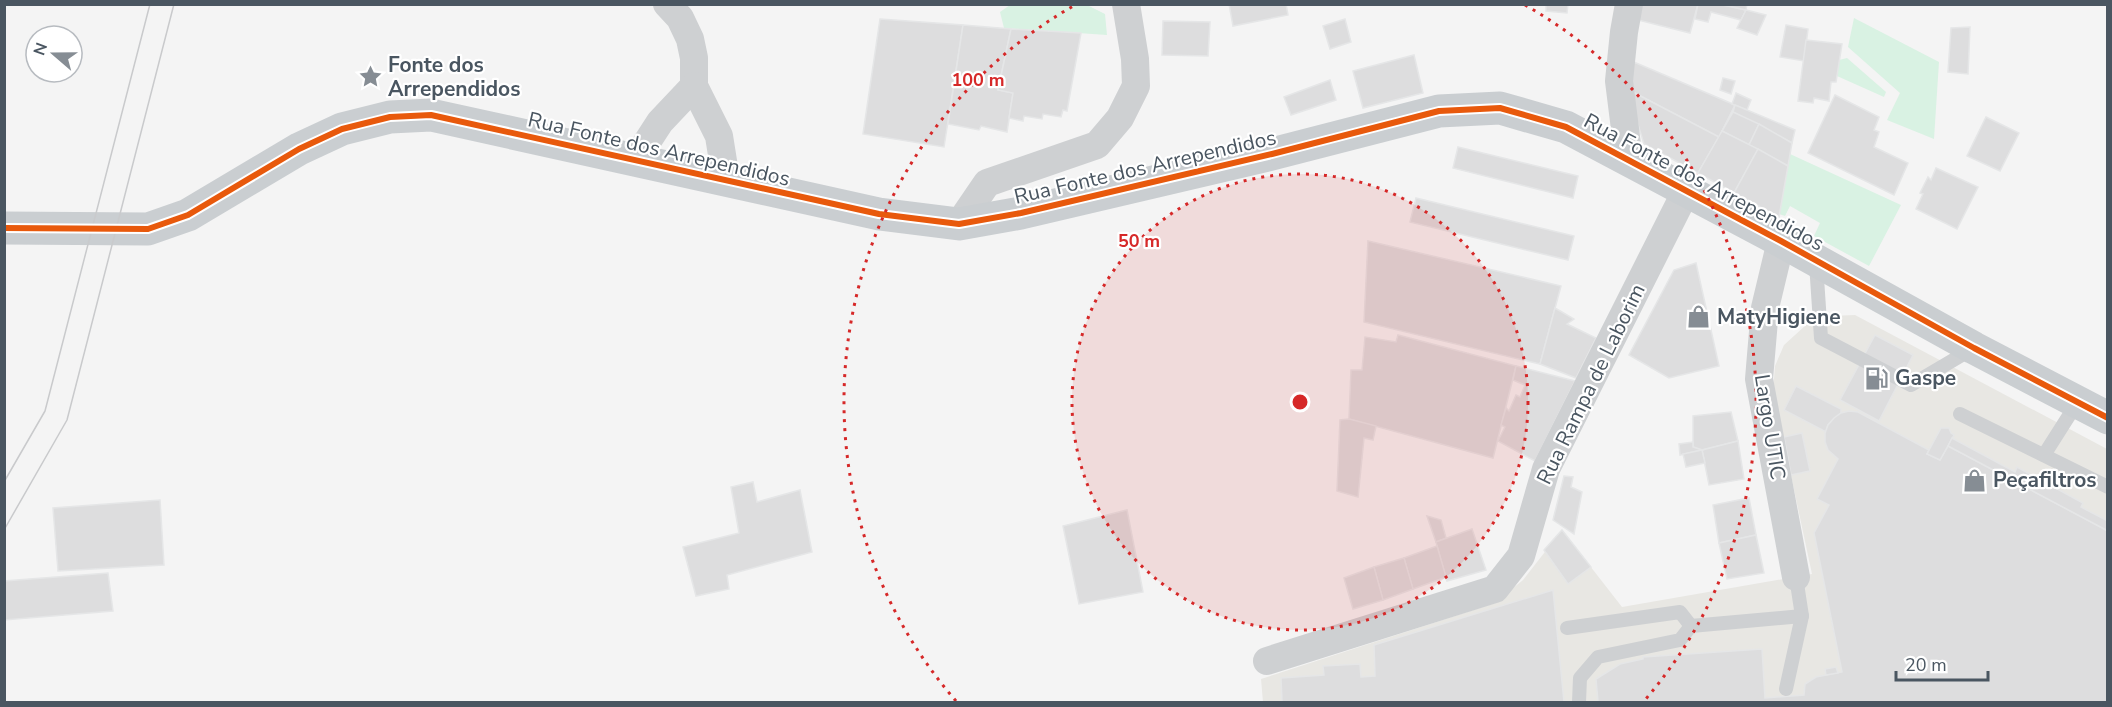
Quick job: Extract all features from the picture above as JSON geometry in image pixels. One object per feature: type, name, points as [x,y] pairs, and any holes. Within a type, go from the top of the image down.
[{"type":"main road","name":"Rua Fonte dos Arrependidos","points":[[4,228],[148,230],[188,215],[299,149],[342,129],[390,117],[430,115],[636,159],[785,195],[879,214],[958,224],[1032,211],[1272,154],[1439,111],[1500,108],[1566,127],[2108,418]]},
{"type":"street","points":[[667,4],[680,18],[690,39],[694,58],[694,86],[719,136],[726,180]]},
{"type":"street","points":[[958,224],[987,183],[1097,145],[1120,118],[1136,86],[1135,58],[1126,4]]},
{"type":"street","points":[[1629,4],[1619,81],[1629,161]]},
{"type":"street","points":[[636,159],[660,122],[694,86]]},
{"type":"street","name":"Rua Rampa de Laborim","points":[[1267,662],[1496,589],[1521,556],[1546,469],[1686,191]]},
{"type":"street","name":"Largo UTIC","points":[[1781,241],[1765,308],[1759,380],[1796,577]]},
{"type":"lane","points":[[1816,261],[1821,338],[1911,385],[1974,348]]},
{"type":"lane","points":[[2044,455],[2077,403]]},
{"type":"lane","points":[[1960,414],[2108,487]]},
{"type":"lane","points":[[1786,689],[1802,616],[1796,577]]},
{"type":"lane","points":[[1567,628],[1680,612],[1691,626]]},
{"type":"lane","points":[[1579,702],[1580,678],[1598,657],[1680,640],[1691,626],[1802,616]]},
{"type":"shaded area","points":[[1855,315],[2107,449],[2107,702],[1263,702],[1261,679],[1495,603],[1523,580],[1562,530],[1622,607],[1812,574],[1773,391],[1775,366],[1784,345],[1806,325],[1830,316]]},
{"type":"green space","points":[[1010,5],[1087,5],[1105,14],[1107,35],[1004,28],[1000,12]]},
{"type":"green space","points":[[1854,18],[1939,62],[1934,139],[1887,120],[1900,93],[1848,47]]},
{"type":"green space","points":[[1847,58],[1886,92],[1884,97],[1837,76],[1839,60]]},
{"type":"green space","points":[[1790,154],[1901,205],[1869,266],[1814,236],[1820,223],[1790,206],[1785,216],[1779,214]]},
{"type":"building","points":[[1229,4],[1286,4],[1288,15],[1233,26]]},
{"type":"building","points":[[1546,4],[1568,4],[1567,13],[1546,11]]},
{"type":"building","points":[[1636,4],[1698,4],[1690,33],[1634,19]]},
{"type":"building","points":[[1698,4],[1718,4],[1746,10],[1741,20],[1711,12],[1708,22],[1695,19]]},
{"type":"building","points":[[1720,4],[1747,4],[1746,10]]},
{"type":"building","points":[[1746,10],[1766,15],[1757,35],[1737,28]]},
{"type":"building","points":[[880,19],[963,25],[944,147],[863,134]]},
{"type":"building","points":[[1345,19],[1351,42],[1330,49],[1323,26]]},
{"type":"building","points":[[1163,21],[1210,22],[1208,56],[1162,55]]},
{"type":"building","points":[[963,25],[1011,29],[998,90],[1013,93],[1007,132],[981,126],[979,130],[948,124]]},
{"type":"building","points":[[1786,25],[1808,29],[1804,61],[1780,57]]},
{"type":"building","points":[[1970,27],[1968,74],[1948,72],[1951,28]]},
{"type":"building","points":[[1011,29],[1081,33],[1067,111],[1063,110],[1061,117],[1043,114],[1042,119],[1024,116],[1023,121],[1009,118],[1013,93],[998,90]]},
{"type":"building","points":[[1806,40],[1842,44],[1836,82],[1831,82],[1829,101],[1814,98],[1813,103],[1798,101]]},
{"type":"building","points":[[1414,55],[1423,93],[1363,108],[1353,71]]},
{"type":"building","points":[[1629,60],[1735,105],[1719,137],[1627,89]]},
{"type":"building","points":[[1723,78],[1735,81],[1731,94],[1720,90]]},
{"type":"building","points":[[1330,80],[1336,100],[1291,115],[1284,97]]},
{"type":"building","points":[[1627,89],[1719,137],[1698,173],[1644,144]]},
{"type":"building","points":[[1736,93],[1751,100],[1747,110],[1732,104]]},
{"type":"building","points":[[1835,95],[1879,117],[1874,130],[1879,132],[1874,147],[1908,163],[1894,195],[1808,153]]},
{"type":"building","points":[[1735,105],[1795,130],[1792,143],[1733,112]]},
{"type":"building","points":[[1733,112],[1759,124],[1749,145],[1722,131]]},
{"type":"building","points":[[1986,117],[2019,133],[2000,171],[1967,156]]},
{"type":"building","points":[[1759,124],[1792,143],[1788,166],[1749,145]]},
{"type":"building","points":[[1722,131],[1758,149],[1734,193],[1698,173]]},
{"type":"building","points":[[1458,147],[1578,176],[1573,198],[1453,168]]},
{"type":"building","points":[[1758,149],[1788,166],[1779,217],[1734,193]]},
{"type":"building","points":[[1936,168],[1978,187],[1957,229],[1916,209],[1923,194],[1920,193],[1928,177],[1931,180]]},
{"type":"building","points":[[1416,198],[1574,236],[1568,260],[1410,222]]},
{"type":"building","points":[[1368,241],[1561,286],[1540,364],[1364,322]]},
{"type":"building","points":[[1696,263],[1719,366],[1669,378],[1629,355],[1674,270]]},
{"type":"building","points":[[1555,308],[1574,319],[1567,324],[1596,338],[1576,378],[1540,364]]},
{"type":"building","points":[[1398,335],[1516,366],[1493,458],[1349,419],[1351,370],[1362,370],[1365,337],[1396,342]]},
{"type":"building","name":"Gaspe","points":[[1875,335],[1913,355],[1879,421],[1840,400]]},
{"type":"building","points":[[1516,366],[1575,381],[1535,461],[1498,441],[1505,427],[1501,425],[1506,408],[1509,411],[1516,395],[1520,397],[1525,385],[1513,380]]},
{"type":"building","points":[[1796,386],[1841,409],[1841,413],[1828,425],[1826,432],[1784,410]]},
{"type":"building","points":[[1849,411],[1858,412],[1929,450],[1927,454],[1940,460],[1948,446],[2108,531],[2108,702],[1598,702],[1596,679],[1620,664],[1643,659],[1643,657],[1762,649],[1765,698],[1804,695],[1805,684],[1816,677],[1842,672],[1814,533],[1829,505],[1817,499],[1838,459],[1828,450],[1825,433],[1834,418]]},
{"type":"building","points":[[1731,412],[1738,441],[1702,450],[1693,447],[1693,416]]},
{"type":"building","points":[[1349,419],[1376,426],[1373,440],[1364,438],[1358,497],[1337,491],[1340,420]]},
{"type":"building","points":[[1941,428],[1949,428],[1954,435],[1940,460],[1927,454]]},
{"type":"building","points":[[1802,433],[1810,471],[1791,475],[1784,437]]},
{"type":"building","points":[[1952,438],[2015,472],[2017,467],[2083,503],[2081,507],[2108,521],[2108,531],[1948,446]]},
{"type":"building","points":[[1738,441],[1744,479],[1709,485],[1702,450]]},
{"type":"building","points":[[1693,442],[1693,447],[1702,450],[1680,455],[1679,444]]},
{"type":"building","points":[[1702,450],[1705,463],[1686,467],[1683,454]]},
{"type":"building","points":[[1564,476],[1573,477],[1571,487],[1582,492],[1574,534],[1553,520]]},
{"type":"building","points":[[753,482],[757,502],[800,490],[812,552],[727,575],[729,589],[696,596],[683,547],[739,533],[731,487]]},
{"type":"building","points":[[1749,498],[1756,535],[1719,543],[1713,505]]},
{"type":"building","points":[[160,500],[164,565],[58,571],[53,508]]},
{"type":"building","points":[[1127,510],[1143,592],[1079,604],[1063,526]]},
{"type":"building","points":[[1427,516],[1441,520],[1446,538],[1436,542]]},
{"type":"building","points":[[1472,529],[1486,570],[1447,581],[1436,542]]},
{"type":"building","points":[[1562,530],[1591,567],[1568,584],[1544,550]]},
{"type":"building","points":[[1756,535],[1764,573],[1727,579],[1719,543]]},
{"type":"building","points":[[1437,546],[1446,577],[1413,589],[1404,558]]},
{"type":"building","points":[[1404,558],[1413,589],[1383,600],[1374,567]]},
{"type":"building","points":[[1374,567],[1383,600],[1353,609],[1344,578]]},
{"type":"building","points":[[108,573],[113,611],[4,620],[4,581]]},
{"type":"building","points":[[1553,590],[1564,702],[1282,702],[1281,678],[1324,675],[1323,666],[1360,664],[1361,677],[1375,676],[1374,645]]},
{"type":"building","points":[[1836,667],[1838,673],[1826,675],[1825,669]]},
{"type":"tram line","points":[[4,482],[45,411],[150,4]]},
{"type":"tram line","points":[[4,530],[67,420],[174,4]]},
{"type":"cycle path","points":[[4,228],[148,229],[188,215],[299,149],[342,129],[390,117],[431,115],[879,214],[959,224],[1021,213],[1272,154],[1439,111],[1500,108],[1566,127],[2108,418]]},
{"type":"place","name":"Fonte dos Arrependidos","points":[[370,77]]},
{"type":"place","name":"MatyHigiene","points":[[1699,317]]},
{"type":"place","name":"Gaspe","points":[[1877,378]]},
{"type":"place","name":"Peçafiltros","points":[[1975,480]]}]
